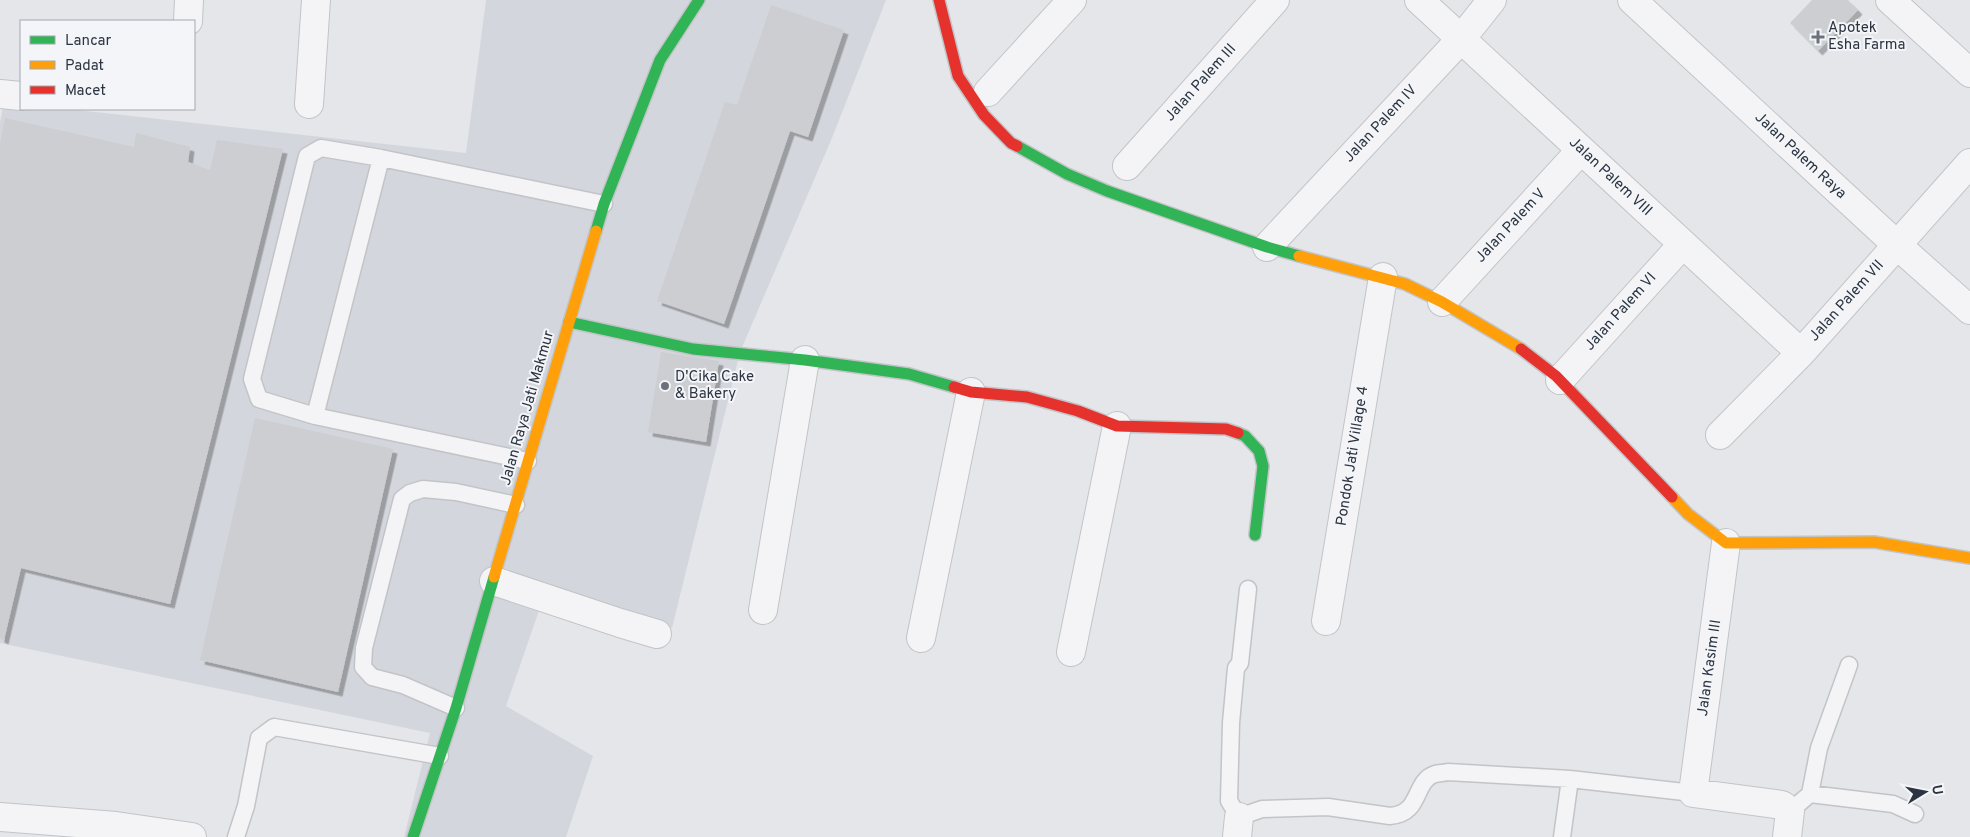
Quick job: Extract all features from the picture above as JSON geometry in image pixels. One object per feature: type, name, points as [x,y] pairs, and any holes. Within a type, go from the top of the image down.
[{"type":"street","points":[[188,20],[189,0]]},
{"type":"street","points":[[309,104],[316,0]]},
{"type":"street","name":"Jalan Raya Jati Makmur","points":[[413,837],[456,708],[604,204],[660,60],[699,0]]},
{"type":"street","points":[[939,0],[958,76],[984,115],[1011,143],[1067,174],[1108,191],[1382,285],[1405,284],[1442,302],[1530,354],[1560,380],[1688,514],[1726,543],[1874,542],[1970,558]]},
{"type":"street","points":[[988,92],[1072,0]]},
{"type":"street","name":"Jalan Palem III","points":[[1127,166],[1275,0]]},
{"type":"street","name":"Jalan Palem VIII","points":[[1419,0],[1801,353]]},
{"type":"street","name":"Jalan Palem IV","points":[[1267,247],[1461,39],[1492,0]]},
{"type":"street","name":"Jalan Palem Raya","points":[[1632,0],[1970,310]]},
{"type":"street","points":[[1890,0],[1970,73]]},
{"type":"street","points":[[0,94],[20,96]]},
{"type":"street","name":"Jalan Palem V","points":[[1442,302],[1582,150]]},
{"type":"street","name":"Jalan Palem VII","points":[[1720,435],[1801,353],[1970,163]]},
{"type":"street","name":"Jalan Palem VI","points":[[1560,380],[1683,244]]},
{"type":"street","name":"Pondok Jati Village 4","points":[[1326,620],[1382,285]]},
{"type":"street","points":[[569,322],[693,349],[805,360],[910,374],[971,392],[1027,397],[1078,411],[1117,426],[1226,429],[1245,436],[1259,451],[1264,466],[1255,535]]},
{"type":"street","points":[[763,610],[805,360]]},
{"type":"street","points":[[921,638],[971,392]]},
{"type":"street","points":[[1071,652],[1117,426]]},
{"type":"street","name":"Jalan Kasim III","points":[[1693,793],[1726,543]]},
{"type":"street","points":[[494,581],[657,634]]},
{"type":"street","points":[[1693,793],[1782,804],[1788,824]]},
{"type":"street","points":[[0,817],[116,826],[192,837]]},
{"type":"lane","points":[[528,461],[316,416],[259,399],[252,379],[307,156],[321,148],[381,158],[604,204]]},
{"type":"lane","points":[[316,416],[381,158]]},
{"type":"lane","points":[[456,708],[403,685],[372,677],[363,667],[364,648],[402,499],[410,493],[423,489],[456,492],[516,505]]},
{"type":"lane","points":[[1248,589],[1240,663],[1236,668],[1231,723],[1229,801],[1238,827],[1262,810],[1328,807],[1390,816],[1398,815],[1408,810],[1427,779],[1435,774],[1448,772],[1570,780],[1693,793]]},
{"type":"lane","points":[[1788,824],[1810,794],[1819,748],[1849,665]]},
{"type":"lane","points":[[236,837],[246,806],[259,738],[274,727],[440,756]]},
{"type":"lane","points":[[1562,837],[1570,780]]},
{"type":"lane","points":[[1810,794],[1892,804],[1915,814]]},
{"type":"shaded area","points":[[486,0],[886,0],[832,138],[740,352],[672,628],[544,596],[506,706],[593,756],[566,837],[404,837],[430,733],[0,643],[0,122],[4,102],[20,110],[77,110],[466,153]]},
{"type":"building","name":"Apotek Esha Farma","points":[[1812,0],[1848,0],[1858,10],[1818,51],[1790,23]]},
{"type":"building","points":[[771,5],[844,30],[808,137],[790,131],[724,324],[657,301],[725,102],[737,105]]},
{"type":"building","points":[[5,118],[134,147],[136,133],[190,147],[188,162],[210,170],[217,140],[283,149],[170,604],[21,568],[4,640],[0,638],[0,143]]},
{"type":"building","points":[[661,352],[719,361],[706,442],[648,432]]},
{"type":"building","points":[[255,418],[393,449],[338,692],[200,660]]},
{"type":"traffic: fast","points":[[596,231],[604,204],[660,60],[699,0]]},
{"type":"traffic: fast","points":[[1017,146],[1067,174],[1107,191],[1267,247],[1299,256]]},
{"type":"traffic: fast","points":[[569,322],[693,349],[805,360],[909,374],[954,387]]},
{"type":"traffic: fast","points":[[1238,433],[1245,436],[1259,451],[1263,466],[1255,535]]},
{"type":"traffic: fast","points":[[413,837],[456,708],[494,577]]},
{"type":"traffic: slow","points":[[494,577],[596,231]]},
{"type":"traffic: slow","points":[[1299,256],[1405,284],[1442,302],[1521,349]]},
{"type":"traffic: slow","points":[[1672,497],[1688,514],[1726,543],[1874,542],[1970,558]]},
{"type":"traffic: jam","points":[[939,0],[958,76],[984,115],[1011,143],[1017,146]]},
{"type":"traffic: jam","points":[[1521,349],[1556,376],[1672,497]]},
{"type":"traffic: jam","points":[[954,387],[971,392],[1027,397],[1078,411],[1117,426],[1226,429],[1238,433]]},
{"type":"place","name":"Apotek Esha Farma","points":[[1818,37]]},
{"type":"place","name":"D'Cika Cake & Bakery","points":[[665,386]]}]
